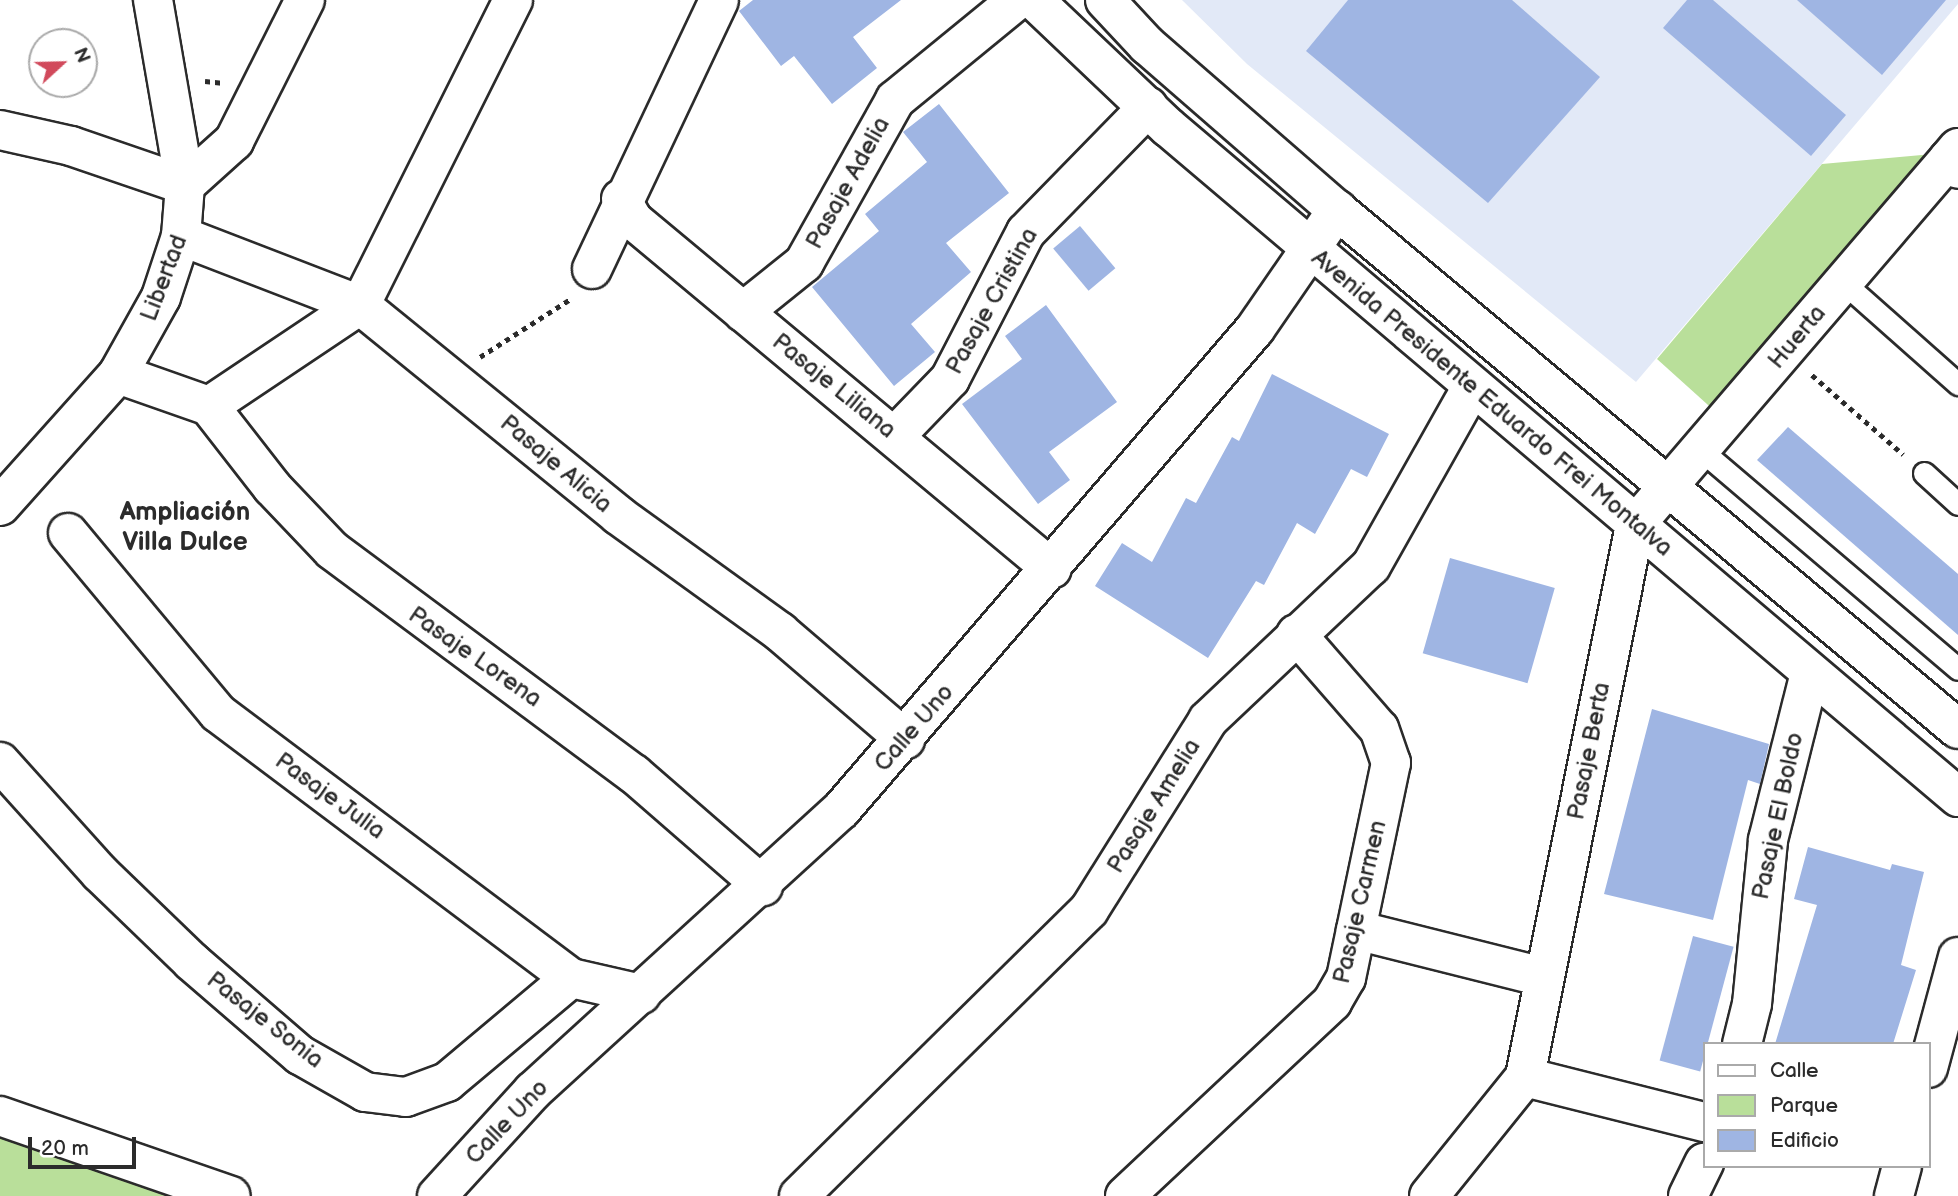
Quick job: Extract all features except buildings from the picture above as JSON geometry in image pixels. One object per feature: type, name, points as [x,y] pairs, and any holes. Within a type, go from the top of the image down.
[{"type":"street","name":"Libertad","points":[[0,506],[118,374],[161,297],[181,236],[185,185],[153,0]]},
{"type":"street","points":[[0,130],[71,146],[185,185],[234,141],[305,0]]},
{"type":"street","points":[[118,374],[209,406],[360,305],[513,0]]},
{"type":"street","points":[[592,269],[621,199],[719,0]]},
{"type":"street","name":"Pasaje Adelia","points":[[743,312],[804,263],[895,100],[1017,0]]},
{"type":"street","name":"Avenida Presidente Eduardo Frei Montalva","points":[[1034,0],[1148,107],[1309,247],[1958,797]]},
{"type":"street","name":"Avenida Presidente Eduardo Frei Montalva","points":[[1105,0],[1147,45],[1337,210],[1958,729]]},
{"type":"street","name":"Pasaje Cristina","points":[[895,436],[950,379],[1026,232],[1148,107]]},
{"type":"street","name":"Huerta","points":[[1635,525],[1702,451],[1843,282],[1955,159]]},
{"type":"street","name":"Pasaje Liliana","points":[[621,199],[632,220],[1052,569]]},
{"type":"street","name":"Calle Uno","points":[[437,1196],[533,1091],[763,886],[905,739],[1255,329],[1337,210]]},
{"type":"street","name":"Pasaje Alicia","points":[[181,236],[360,305],[618,515],[780,632],[905,739]]},
{"type":"street","name":"Pasaje Amelia","points":[[799,1196],[1089,910],[1208,720],[1371,566],[1472,387]]},
{"type":"street","name":"Pasaje Lorena","points":[[209,406],[272,487],[332,550],[634,774],[763,886]]},
{"type":"street","name":"Pasaje Berta","points":[[1429,1196],[1525,1077],[1635,525]]},
{"type":"street","name":"Pasaje Julia","points":[[68,533],[218,713],[571,978],[640,994]]},
{"type":"street","name":"Pasaje Carmen","points":[[1125,1196],[1332,1002],[1346,978],[1391,763],[1388,745],[1296,634]]},
{"type":"street","name":"Pasaje El Boldo","points":[[1742,1042],[1752,1004],[1768,840],[1810,673]]},
{"type":"street","name":"Pasaje Sonia","points":[[0,762],[100,873],[191,961],[300,1055],[365,1092],[406,1097],[447,1082],[571,978]]},
{"type":"street","points":[[1356,930],[1543,977]]},
{"type":"street","points":[[1930,1061],[1958,957]]},
{"type":"street","points":[[1525,1077],[1702,1121]]},
{"type":"street","points":[[0,1116],[231,1196]]},
{"type":"street","points":[[1688,1196],[1702,1167]]},
{"type":"street","points":[[1894,1196],[1901,1168]]},
{"type":"lane","points":[[1843,282],[1958,384]]},
{"type":"lane","points":[[1702,451],[1958,669]]},
{"type":"lane","points":[[1924,473],[1958,504]]},
{"type":"path","points":[[166,76],[263,87]]},
{"type":"path","points":[[449,375],[566,306],[592,269]]},
{"type":"path","points":[[1785,352],[1924,473]]},
{"type":"shaded area","points":[[1182,0],[1958,0],[1958,4],[1636,382],[1247,64]]},
{"type":"green space","points":[[1933,154],[1718,414],[1657,359],[1822,164]]},
{"type":"green space","points":[[0,1114],[226,1196],[0,1196]]},
{"type":"district","name":"Ampliación Villa Dulce","points":[[185,528]]}]
